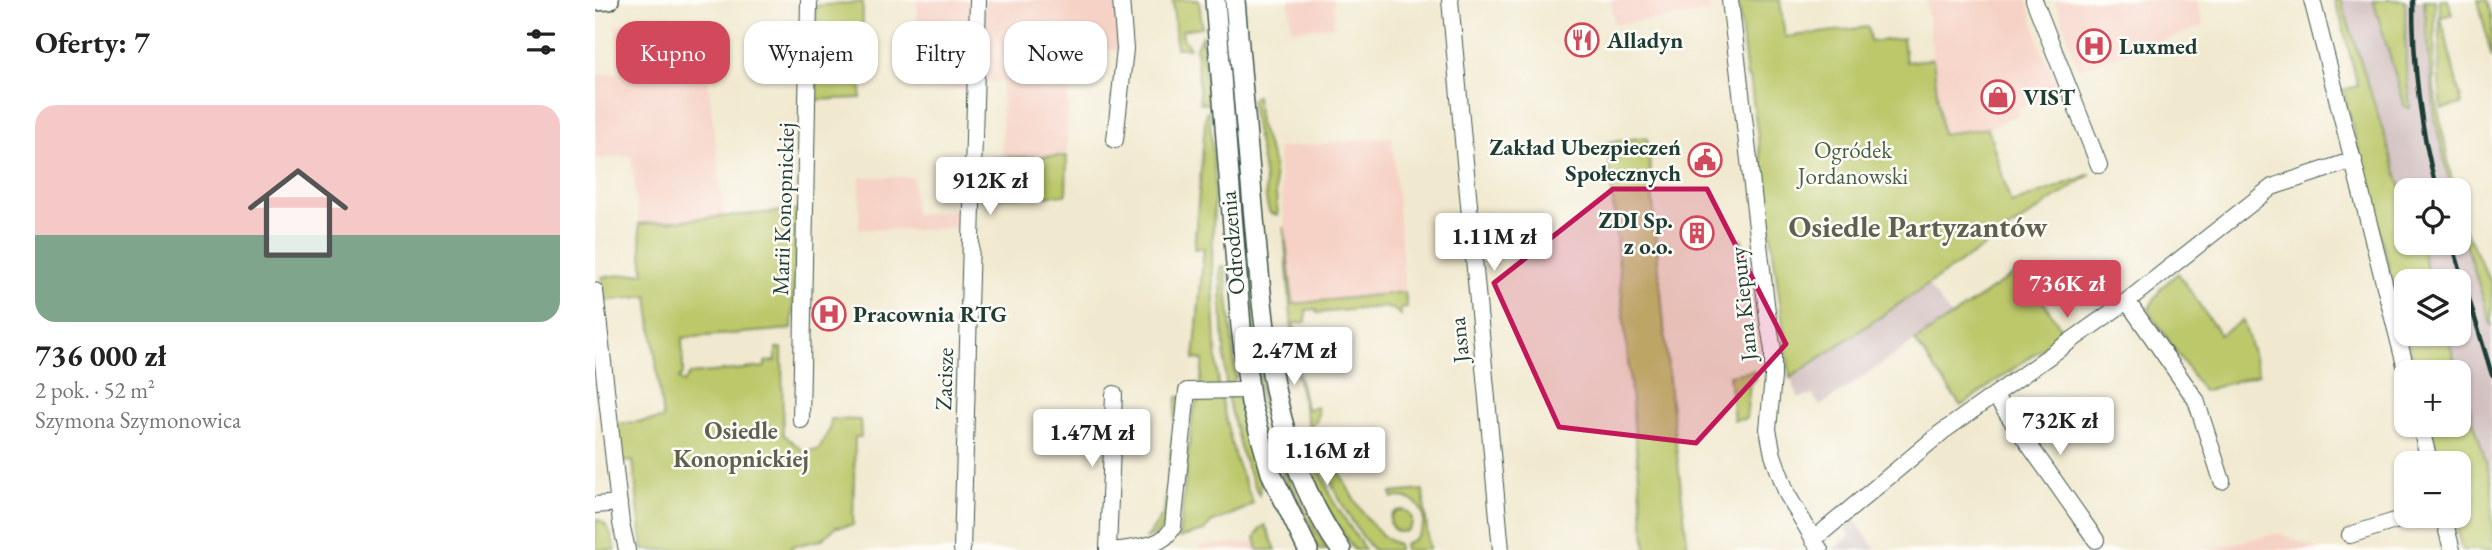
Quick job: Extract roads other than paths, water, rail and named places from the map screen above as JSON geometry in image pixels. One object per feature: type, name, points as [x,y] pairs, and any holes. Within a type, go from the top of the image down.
[{"type":"main road","points":[[595,1],[609,0]]},
{"type":"main road","name":"Odrodzenia","points":[[1215,0],[1241,327],[1249,390],[1271,473],[1307,550]]},
{"type":"main road","name":"Odrodzenia","points":[[1235,0],[1260,283],[1276,401],[1302,482],[1317,513],[1341,550]]},
{"type":"street","name":"Marii Konopnickiej","points":[[801,420],[809,0]]},
{"type":"street","name":"Zacisze","points":[[962,550],[978,0]]},
{"type":"street","points":[[1115,140],[1125,50],[1121,0]]},
{"type":"street","name":"Jasna","points":[[1450,0],[1501,550]]},
{"type":"street","name":"Jana Kiepury","points":[[1730,0],[1767,320],[1773,350],[1768,424],[1782,485],[1817,545]]},
{"type":"street","points":[[2034,0],[2099,166]]},
{"type":"street","points":[[2312,0],[2404,360]]},
{"type":"street","points":[[1817,545],[1942,432],[2127,301],[2272,187],[2354,160]]},
{"type":"street","points":[[595,291],[619,503],[627,550]]},
{"type":"street","points":[[2127,301],[2196,400],[2223,481]]},
{"type":"street","points":[[1119,550],[1150,545],[1166,538],[1174,523],[1187,391],[1249,390]]},
{"type":"street","points":[[1108,550],[1114,394]]},
{"type":"street","points":[[1994,394],[2096,540]]},
{"type":"street","points":[[595,505],[619,503]]},
{"type":"street","points":[[2350,535],[2394,521]]},
{"type":"street","points":[[2446,528],[2452,550]]},
{"type":"railway","points":[[2413,0],[2419,96],[2434,178]]},
{"type":"railway","points":[[2456,255],[2492,375]]},
{"type":"place","name":"Alladyn","points":[[1582,40]]},
{"type":"place","name":"Luxmed","points":[[2094,46]]},
{"type":"place","name":"VIST","points":[[1998,97]]},
{"type":"place","name":"Zakład Ubezpieczeń Społecznych","points":[[1705,160]]},
{"type":"place","name":"ZDI Sp. z o.o.","points":[[1697,233]]},
{"type":"place","name":"Pracownia RTG","points":[[829,314]]},
{"type":"district","name":"Osiedle Partyzantów","points":[[1918,226]]},
{"type":"district","name":"Osiedle Konopnickiej","points":[[741,444]]},
{"type":"park label","name":"Ogródek Jordanowski","points":[[1853,163]]}]
